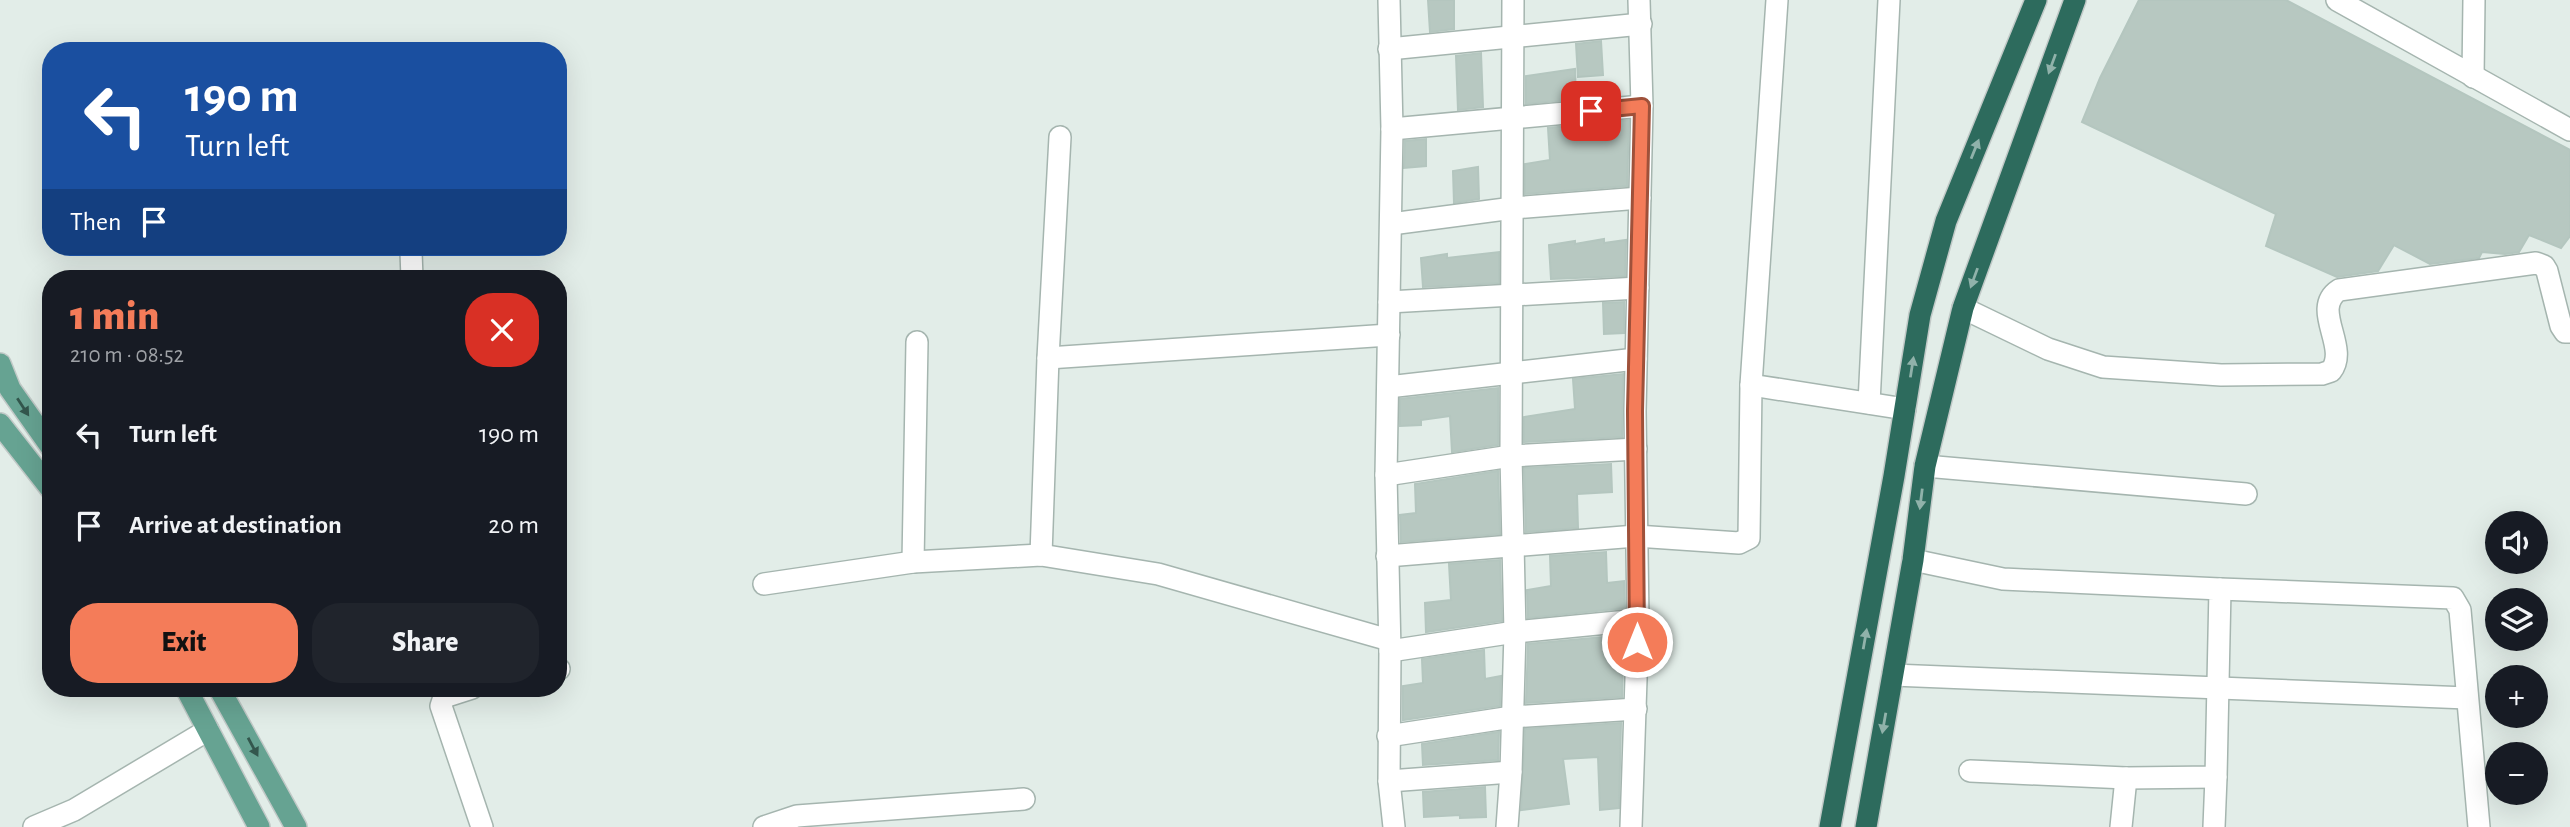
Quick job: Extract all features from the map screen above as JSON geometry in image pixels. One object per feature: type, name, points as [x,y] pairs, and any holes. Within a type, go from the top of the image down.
[{"type":"highway","points":[[1830,827],[1920,315],[1946,221],[2036,0]]},
{"type":"highway","points":[[1866,827],[1913,560],[1925,466],[1963,308],[2075,0]]},
{"type":"main road","points":[[0,365],[10,389],[42,434]]},
{"type":"main road","points":[[0,424],[42,478]]},
{"type":"main road","points":[[191,697],[260,827]]},
{"type":"main road","points":[[224,697],[296,827]]},
{"type":"street","points":[[1390,0],[1392,129],[1386,475],[1390,646],[1389,781],[1394,827]]},
{"type":"street","points":[[1507,827],[1515,632],[1511,456],[1513,0]]},
{"type":"street","points":[[1631,827],[1638,620],[1636,359],[1642,106],[1640,0]]},
{"type":"street","points":[[1387,556],[1636,536],[1739,543],[1749,538],[1751,385],[1777,0]]},
{"type":"street","points":[[1869,403],[1889,0]]},
{"type":"street","points":[[2337,0],[2393,29],[2570,131]]},
{"type":"street","points":[[2473,77],[2474,0]]},
{"type":"street","points":[[1389,49],[1641,24]]},
{"type":"street","points":[[1392,129],[1642,106]]},
{"type":"street","points":[[1041,555],[1060,137]]},
{"type":"street","points":[[1391,224],[1513,208],[1640,198]]},
{"type":"street","points":[[1963,308],[2048,349],[2103,367],[2221,375],[2322,374],[2331,371],[2337,358],[2327,305],[2333,294],[2339,290],[2536,263],[2544,266],[2547,271],[2561,326],[2565,332],[2570,332]]},
{"type":"street","points":[[1389,302],[1638,288]]},
{"type":"street","points":[[1048,358],[1389,335]]},
{"type":"street","points":[[914,562],[917,342]]},
{"type":"street","points":[[1388,387],[1636,359]]},
{"type":"street","points":[[1751,385],[1905,409]]},
{"type":"street","points":[[1386,475],[1511,456],[1636,449]]},
{"type":"street","points":[[1925,466],[2246,494]]},
{"type":"street","points":[[764,583],[914,562],[1041,555],[1158,574],[1390,646],[1638,620]]},
{"type":"street","points":[[1913,560],[2003,579],[2453,598],[2460,610],[2479,827]]},
{"type":"street","points":[[2214,827],[2220,589]]},
{"type":"street","points":[[1893,676],[2467,698]]},
{"type":"street","points":[[444,697],[441,706],[482,827]]},
{"type":"street","points":[[1388,736],[1512,717],[1636,709]]},
{"type":"street","points":[[34,827],[74,810],[208,730]]},
{"type":"street","points":[[1970,771],[2126,778],[2216,777]]},
{"type":"street","points":[[1389,781],[1511,772]]},
{"type":"street","points":[[2121,827],[2126,778]]},
{"type":"street","points":[[764,827],[797,816],[1024,799]]},
{"type":"building","points":[[1428,0],[1454,0],[1454,29],[1430,32]]},
{"type":"building","points":[[2139,0],[2286,0],[2570,150],[2570,236],[2561,248],[2529,235],[2519,252],[2482,252],[2479,258],[2430,264],[2394,245],[2378,271],[2337,277],[2266,246],[2276,214],[2082,122],[2100,78]]},
{"type":"building","points":[[1601,41],[1603,75],[1578,77],[1576,44]]},
{"type":"building","points":[[1481,53],[1483,107],[1458,110],[1456,56]]},
{"type":"building","points":[[1575,69],[1576,99],[1526,104],[1526,76]]},
{"type":"building","points":[[1629,120],[1627,186],[1525,194],[1525,164],[1550,160],[1548,128]]},
{"type":"building","points":[[1426,139],[1426,166],[1404,168],[1405,141]]},
{"type":"building","points":[[1478,167],[1479,199],[1454,203],[1453,171]]},
{"type":"building","points":[[1604,239],[1604,243],[1626,240],[1625,276],[1551,279],[1549,245]]},
{"type":"building","points":[[1499,252],[1499,283],[1423,287],[1421,258]]},
{"type":"building","points":[[1624,302],[1624,333],[1604,334],[1603,303]]},
{"type":"building","points":[[1623,374],[1622,437],[1524,442],[1524,417],[1575,409],[1573,379]]},
{"type":"building","points":[[1498,388],[1498,445],[1452,452],[1450,416],[1421,420],[1421,425],[1400,426],[1400,399]]},
{"type":"building","points":[[1611,464],[1612,492],[1577,494],[1578,528],[1526,532],[1524,468]]},
{"type":"building","points":[[1498,471],[1500,534],[1401,542],[1400,515],[1416,513],[1415,484]]},
{"type":"building","points":[[1606,552],[1607,583],[1624,581],[1625,608],[1528,618],[1527,590],[1551,586],[1550,556]]},
{"type":"building","points":[[1500,560],[1502,621],[1426,632],[1425,603],[1451,600],[1449,564]]},
{"type":"building","points":[[1624,635],[1622,697],[1526,703],[1528,644]]},
{"type":"building","points":[[1484,650],[1485,679],[1501,676],[1500,706],[1403,720],[1403,686],[1423,683],[1422,659]]},
{"type":"building","points":[[1621,723],[1619,808],[1600,810],[1598,757],[1563,759],[1569,804],[1521,810],[1525,729]]},
{"type":"building","points":[[1499,732],[1498,760],[1423,765],[1422,744]]},
{"type":"building","points":[[1485,787],[1486,817],[1424,817],[1423,792]]},
{"type":"route","points":[[1591,111],[1642,106],[1635,411],[1637,642]]}]
